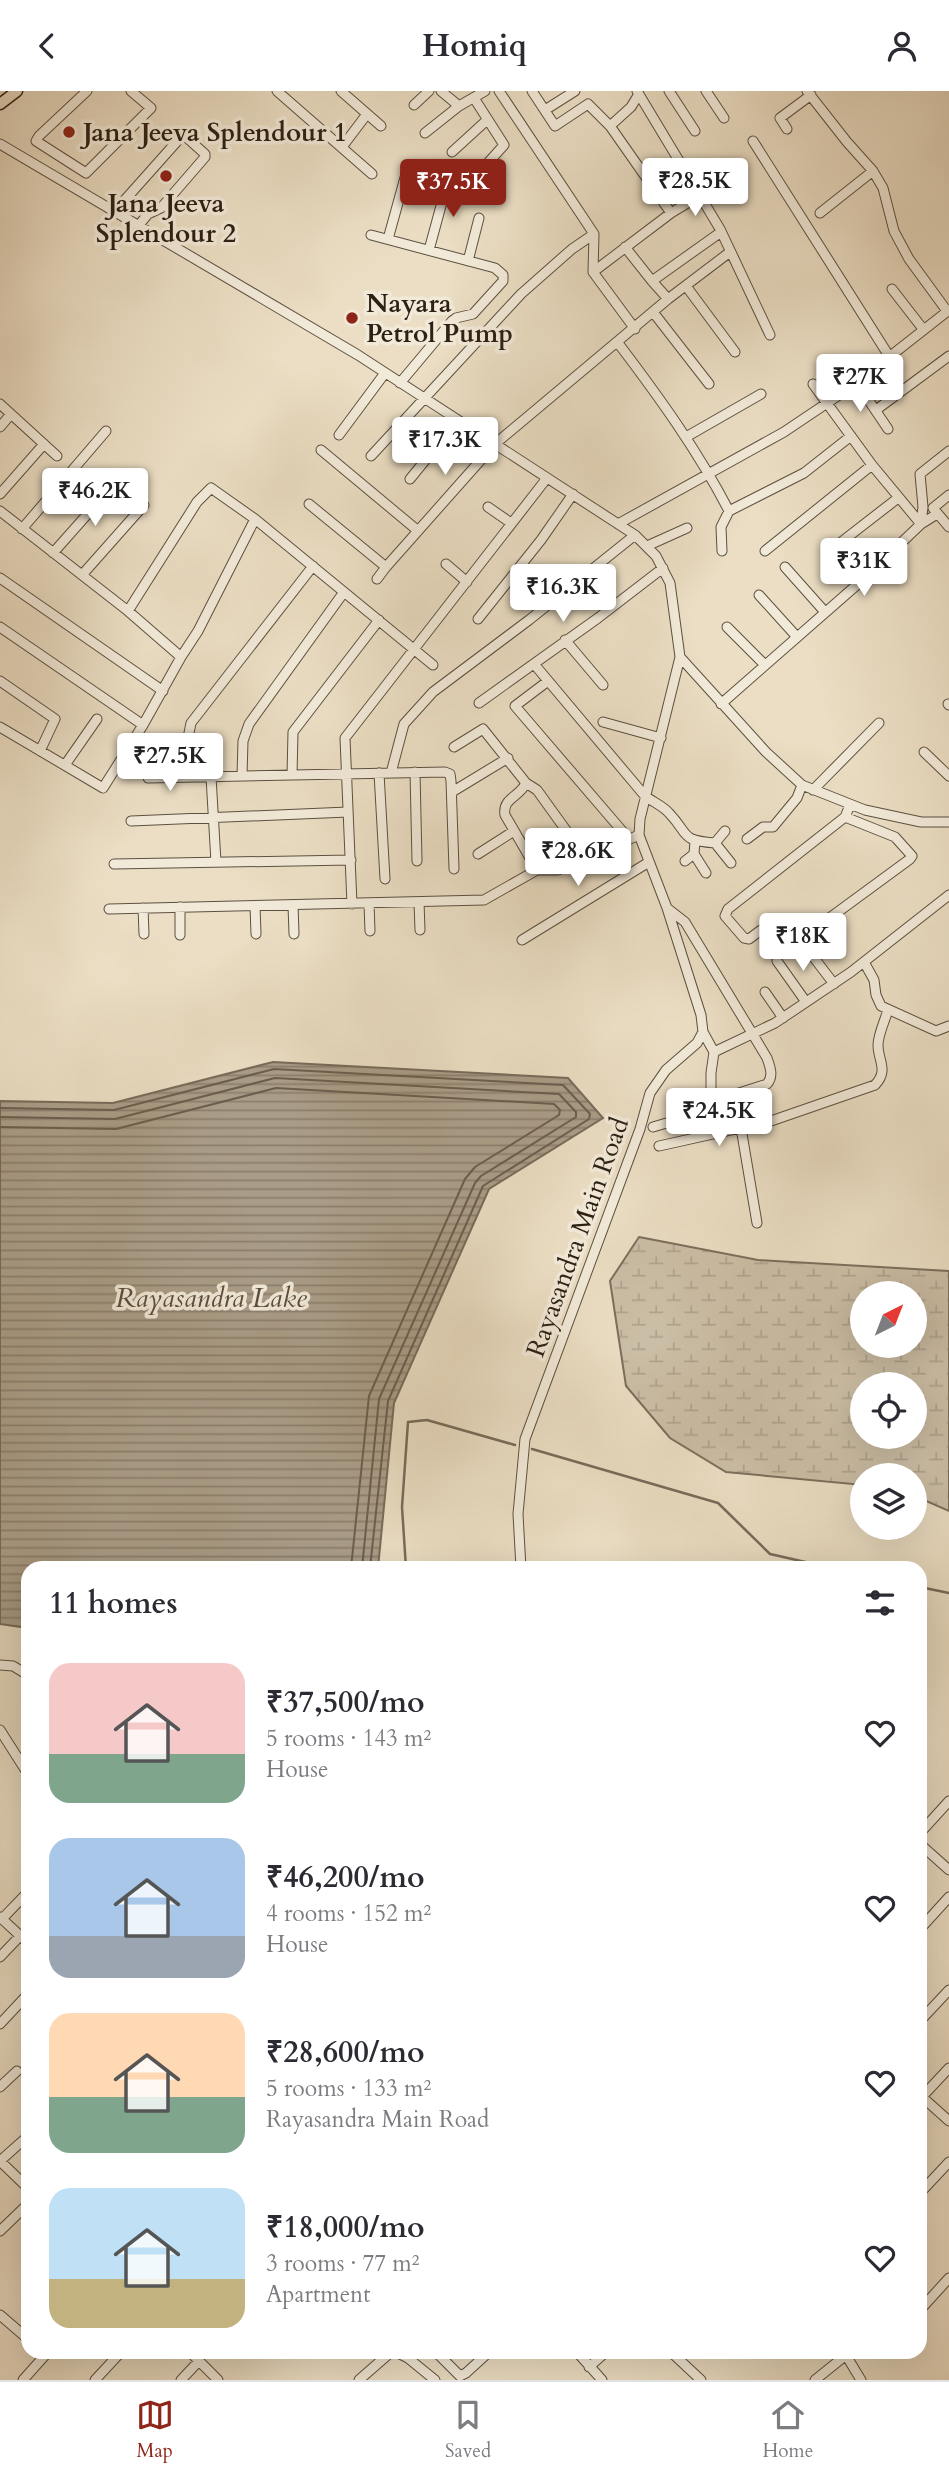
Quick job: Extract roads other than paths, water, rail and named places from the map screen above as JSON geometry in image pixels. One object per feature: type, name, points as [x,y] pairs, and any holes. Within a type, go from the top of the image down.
[{"type":"main road","points":[[0,104],[17,91]]},
{"type":"street","points":[[87,91],[36,141],[86,173],[151,108],[131,91]]},
{"type":"street","points":[[277,91],[372,174]]},
{"type":"street","points":[[341,91],[380,126]]},
{"type":"street","points":[[414,106],[429,91]]},
{"type":"street","points":[[441,91],[459,106]]},
{"type":"street","points":[[425,133],[459,106],[485,91]]},
{"type":"street","points":[[499,91],[594,234],[593,272],[635,328]]},
{"type":"street","points":[[532,91],[555,126],[587,103],[610,126],[671,213]]},
{"type":"street","points":[[545,110],[575,91]]},
{"type":"street","points":[[669,91],[695,131]]},
{"type":"street","points":[[706,91],[724,118]]},
{"type":"street","points":[[610,126],[631,107],[638,93]]},
{"type":"street","points":[[638,93],[721,232],[770,335]]},
{"type":"street","points":[[618,524],[784,432],[857,383],[948,311],[908,259],[894,231],[883,188],[873,171],[846,142],[809,93],[780,118],[786,128]]},
{"type":"street","points":[[474,98],[504,145],[487,164]]},
{"type":"street","points":[[342,147],[367,114]]},
{"type":"street","points":[[453,152],[487,120]]},
{"type":"street","points":[[115,211],[180,138],[186,137],[205,157],[161,208],[148,214],[139,225]]},
{"type":"street","points":[[753,141],[889,356]]},
{"type":"street","points":[[0,144],[317,330],[385,373],[635,535],[663,568],[670,583],[680,657],[645,796],[639,835],[667,908],[701,1015],[703,1032],[715,1052],[711,1073],[711,1102]]},
{"type":"street","points":[[51,174],[63,158]]},
{"type":"street","points":[[820,213],[873,171]]},
{"type":"street","points":[[388,239],[407,174]]},
{"type":"street","points":[[429,250],[448,180]]},
{"type":"street","points":[[593,272],[671,213],[699,196]]},
{"type":"street","points":[[468,261],[479,218]]},
{"type":"street","points":[[652,281],[721,232]]},
{"type":"street","points":[[371,456],[521,294],[572,249],[594,234]]},
{"type":"street","points":[[371,235],[468,261],[500,271],[503,275],[503,281],[473,314],[452,321],[400,383]]},
{"type":"street","points":[[625,247],[667,299]]},
{"type":"street","points":[[377,579],[417,530],[495,444],[667,299],[730,252]]},
{"type":"street","points":[[686,286],[735,352]]},
{"type":"street","points":[[892,289],[923,329]]},
{"type":"street","points":[[653,311],[709,384]]},
{"type":"street","points":[[618,343],[709,472],[729,512]]},
{"type":"street","points":[[876,410],[949,356]]},
{"type":"street","points":[[339,435],[385,373]]},
{"type":"street","points":[[857,383],[888,429]]},
{"type":"street","points":[[813,384],[872,465],[921,524]]},
{"type":"street","points":[[686,437],[761,394]]},
{"type":"street","points":[[0,404],[57,456]]},
{"type":"street","points":[[0,427],[11,414]]},
{"type":"street","points":[[410,479],[458,420]]},
{"type":"street","points":[[22,529],[106,431]]},
{"type":"street","points":[[722,551],[721,527],[729,512],[796,478],[851,436]]},
{"type":"street","points":[[0,493],[44,445]]},
{"type":"street","points":[[321,450],[417,530]]},
{"type":"street","points":[[921,524],[923,507],[920,474],[949,451]]},
{"type":"street","points":[[765,551],[872,465]]},
{"type":"street","points":[[352,904],[345,738],[547,478]]},
{"type":"street","points":[[53,553],[115,483]]},
{"type":"street","points":[[128,611],[197,502],[211,488],[255,519],[433,665]]},
{"type":"street","points":[[478,619],[573,495]]},
{"type":"street","points":[[949,495],[933,508],[949,527]]},
{"type":"street","points":[[840,543],[898,498]]},
{"type":"street","points":[[309,504],[386,567]]},
{"type":"street","points":[[82,575],[144,505]]},
{"type":"street","points":[[488,507],[511,523]]},
{"type":"street","points":[[0,511],[128,611],[181,657]]},
{"type":"street","points":[[721,704],[921,524],[937,514]]},
{"type":"street","points":[[0,727],[103,788],[198,631],[255,519]]},
{"type":"street","points":[[647,547],[687,527]]},
{"type":"street","points":[[391,773],[404,725],[433,692],[635,535]]},
{"type":"street","points":[[446,564],[467,582]]},
{"type":"street","points":[[191,777],[187,743],[191,723],[313,566]]},
{"type":"street","points":[[785,567],[825,612]]},
{"type":"street","points":[[479,703],[663,568]]},
{"type":"street","points":[[0,577],[163,691]]},
{"type":"street","points":[[243,776],[243,741],[250,724],[344,592]]},
{"type":"street","points":[[760,595],[797,637]]},
{"type":"street","points":[[292,775],[293,732],[379,619]]},
{"type":"street","points":[[0,627],[143,725]]},
{"type":"street","points":[[727,627],[765,665]]},
{"type":"street","points":[[565,640],[603,685]]},
{"type":"street","points":[[680,657],[766,752],[802,785],[850,805],[921,822],[949,822]]},
{"type":"street","points":[[534,664],[645,796],[668,811],[681,832],[695,841],[715,843],[731,863]]},
{"type":"street","points":[[0,681],[55,719],[40,751]]},
{"type":"street","points":[[548,681],[515,706],[629,839]]},
{"type":"street","points":[[65,765],[97,719]]},
{"type":"street","points":[[603,722],[661,738]]},
{"type":"street","points":[[813,790],[879,723]]},
{"type":"street","points":[[454,747],[483,729],[526,783],[537,790],[586,858]]},
{"type":"street","points":[[924,752],[949,776]]},
{"type":"street","points":[[452,792],[508,758]]},
{"type":"street","points":[[415,772],[417,861]]},
{"type":"street","points":[[148,778],[444,772],[450,774],[452,792],[454,869]]},
{"type":"street","points":[[379,773],[385,879]]},
{"type":"street","points":[[211,776],[216,862]]},
{"type":"street","points":[[526,783],[524,789],[506,803],[504,808],[505,815],[537,870]]},
{"type":"street","points":[[747,839],[762,827],[773,827],[797,798],[802,785]]},
{"type":"street","points":[[845,817],[895,837],[912,856],[786,950],[781,950],[766,930],[761,930],[749,939],[744,938],[725,916],[728,909],[845,817],[850,805]]},
{"type":"street","points":[[131,821],[348,812]]},
{"type":"street","points":[[895,837],[900,817]]},
{"type":"street","points":[[478,854],[514,831]]},
{"type":"street","points":[[715,843],[725,831]]},
{"type":"street","points":[[110,909],[484,900],[537,870],[558,870],[639,835]]},
{"type":"street","points":[[695,841],[694,854],[706,873]]},
{"type":"street","points":[[685,861],[694,854]]},
{"type":"street","points":[[114,864],[351,860]]},
{"type":"street","points":[[522,940],[649,862]]},
{"type":"street","points":[[715,1052],[783,1018],[834,984],[949,895]]},
{"type":"street","points":[[419,902],[420,930]]},
{"type":"street","points":[[369,903],[370,931]]},
{"type":"street","points":[[293,905],[294,934]]},
{"type":"street","points":[[255,906],[256,934]]},
{"type":"street","points":[[180,907],[180,935]]},
{"type":"street","points":[[143,908],[144,935]]},
{"type":"street","points":[[653,1127],[680,1119],[711,1102],[767,1084],[771,1071],[767,1059],[685,922],[667,908]]},
{"type":"street","points":[[804,946],[834,984]]},
{"type":"street","points":[[776,961],[806,1002]]},
{"type":"street","points":[[864,962],[874,980],[881,1006],[936,1031],[949,1026]]},
{"type":"street","points":[[765,992],[783,1018]]},
{"type":"street","points":[[659,1146],[771,1122],[875,1085],[880,1079],[882,1061],[878,1045],[888,1010]]},
{"type":"street","name":"Rayasandra Main Road","points":[[521,1561],[518,1514],[526,1439],[640,1129],[650,1093],[667,1070],[697,1043],[703,1032]]},
{"type":"street","points":[[741,1128],[757,1223]]},
{"type":"street","points":[[0,1665],[13,1666],[21,1671]]},
{"type":"street","points":[[0,1730],[21,1763]]},
{"type":"street","points":[[927,1825],[949,1801]]},
{"type":"street","points":[[927,1850],[949,1870]]},
{"type":"street","points":[[927,1921],[949,1897]]},
{"type":"street","points":[[0,1957],[20,1936],[1,1918],[21,1899]]},
{"type":"street","points":[[927,2014],[949,1990]]},
{"type":"street","points":[[0,2024],[21,2002]]},
{"type":"street","points":[[927,2091],[949,2068]]},
{"type":"street","points":[[0,2087],[18,2071]]},
{"type":"street","points":[[927,2102],[949,2121]]},
{"type":"street","points":[[21,2142],[0,2161],[21,2181]]},
{"type":"street","points":[[927,2186],[949,2162]]},
{"type":"street","points":[[0,2231],[21,2211]]},
{"type":"street","points":[[927,2302],[949,2278]]},
{"type":"street","points":[[2,2320],[21,2334]]},
{"type":"street","points":[[23,2380],[40,2359]]},
{"type":"street","points":[[94,2380],[114,2359]]},
{"type":"street","points":[[359,2380],[385,2359]]},
{"type":"street","points":[[409,2359],[435,2380]]},
{"type":"street","points":[[443,2359],[460,2376],[481,2359]]},
{"type":"street","points":[[583,2359],[601,2380]]},
{"type":"street","points":[[589,2367],[598,2359]]},
{"type":"street","points":[[678,2359],[701,2380]]},
{"type":"street","points":[[815,2380],[838,2359]]},
{"type":"street","points":[[848,2359],[860,2380]]},
{"type":"street","points":[[181,2380],[199,2361],[218,2380]]},
{"type":"water","name":"Rayasandra Lake","points":[[273,1062],[568,1078],[603,1118],[489,1189],[394,1403],[379,1561],[21,1561],[21,1627],[0,1624],[0,1101],[113,1103]]},
{"type":"waterway","points":[[406,1561],[402,1507],[408,1422],[427,1420],[515,1445]]},
{"type":"waterway","points":[[532,1449],[718,1503],[770,1554],[801,1561]]},
{"type":"waterway","points":[[927,1588],[949,1593]]},
{"type":"place","name":"Jana Jeeva Splendour 1","points":[[69,132]]},
{"type":"place","name":"Jana Jeeva Splendour 2","points":[[166,176]]},
{"type":"place","name":"Nayara Petrol Pump","points":[[352,318]]}]
